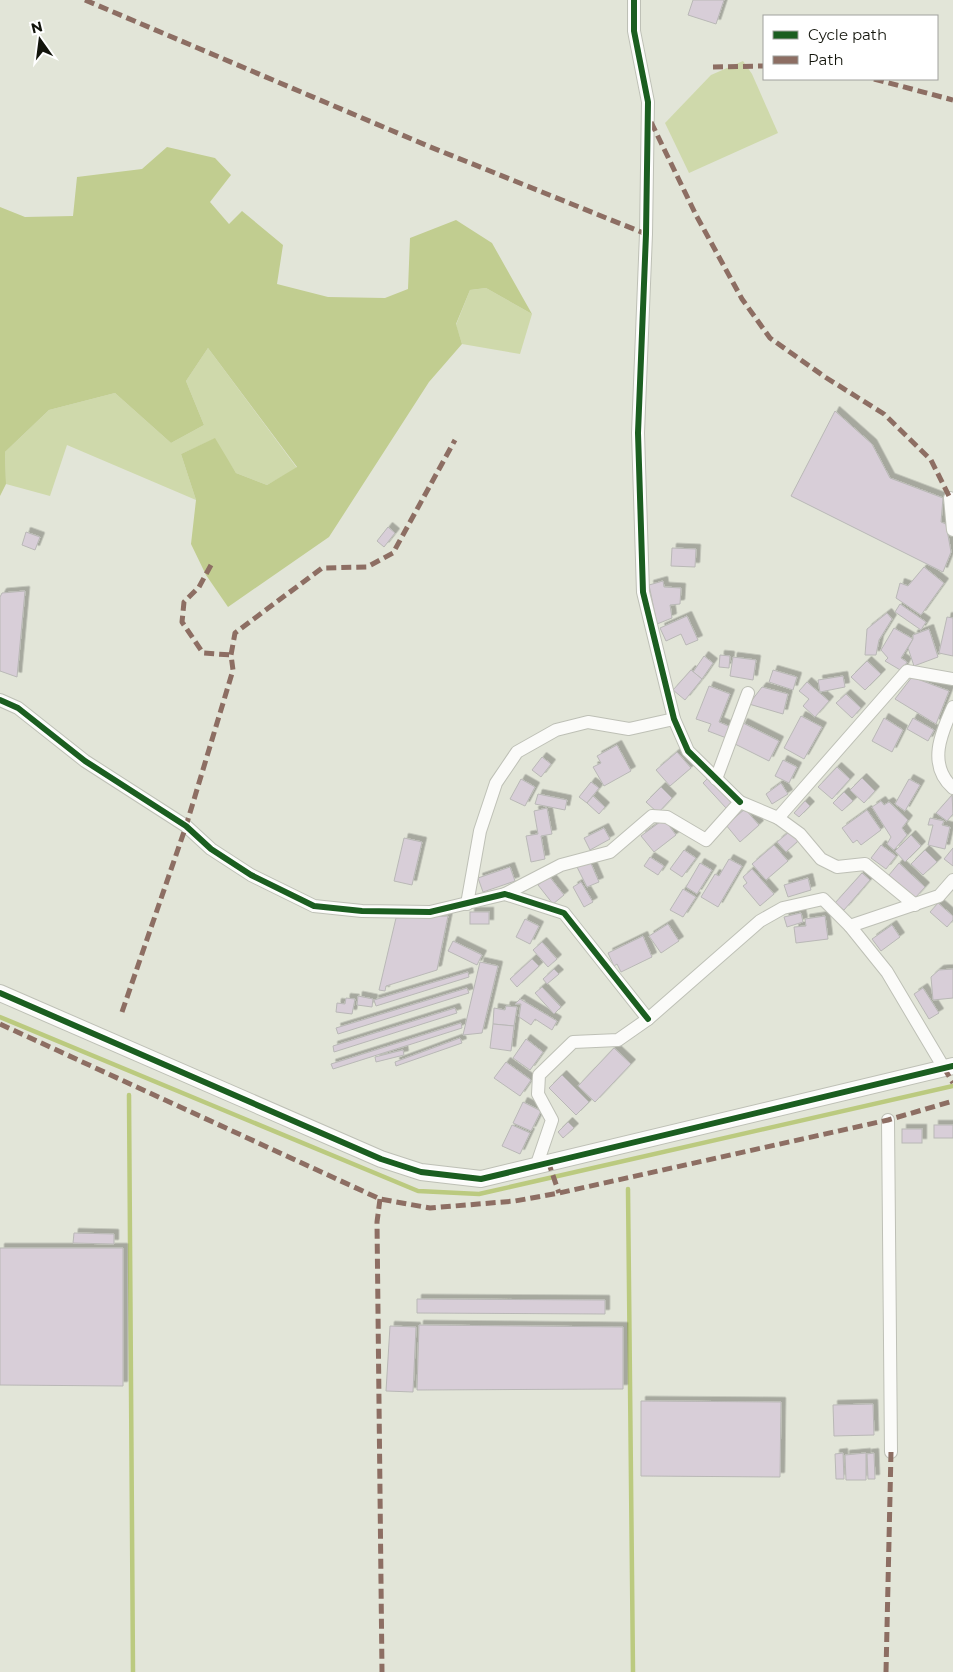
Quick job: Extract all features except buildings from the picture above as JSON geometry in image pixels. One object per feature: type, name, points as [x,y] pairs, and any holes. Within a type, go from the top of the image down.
[{"type":"street","points":[[634,0],[634,30],[648,102],[646,234],[638,433],[643,592],[674,719],[688,751],[740,802],[778,818],[800,834],[821,859],[837,867],[866,864],[915,905]]},
{"type":"street","points":[[950,498],[953,530]]},
{"type":"street","points":[[778,818],[907,671],[953,679]]},
{"type":"street","points":[[716,778],[748,693]]},
{"type":"street","points":[[0,700],[18,708],[85,761],[186,826],[211,849],[251,875],[314,906],[362,912],[430,912],[467,904],[505,894],[561,865],[610,852],[652,816],[667,817],[706,840],[740,802]]},
{"type":"street","points":[[953,707],[944,727],[937,751],[941,769],[953,788]]},
{"type":"street","points":[[467,904],[480,831],[496,783],[517,752],[556,730],[588,722],[629,729],[674,719]]},
{"type":"street","points":[[850,926],[939,896],[953,880]]},
{"type":"street","points":[[505,894],[564,913],[648,1019]]},
{"type":"street","points":[[0,993],[381,1159],[421,1172],[481,1179],[537,1164],[580,1156],[949,1067],[886,972],[850,926],[823,899],[783,908],[760,921],[648,1019],[618,1040],[573,1042],[539,1074],[538,1094],[552,1120],[537,1164]]},
{"type":"street","points":[[888,1120],[891,1452]]},
{"type":"green space","points":[[743,61],[752,74],[778,133],[689,173],[665,123],[711,75]]},
{"type":"green space","points":[[167,147],[215,158],[231,175],[210,202],[229,224],[242,211],[283,245],[277,284],[328,297],[385,298],[408,289],[410,238],[456,220],[492,243],[532,314],[486,288],[470,290],[456,324],[462,344],[429,382],[329,537],[228,607],[206,575],[191,544],[196,500],[181,454],[215,438],[236,473],[267,485],[297,467],[208,348],[186,381],[204,425],[171,443],[115,393],[49,410],[5,452],[6,484],[0,496],[0,207],[25,217],[73,216],[77,177],[142,169]]},
{"type":"green space","points":[[486,288],[532,314],[520,354],[462,344],[456,325],[470,290]]},
{"type":"green space","points":[[208,348],[297,468],[267,485],[236,473],[214,439],[181,454],[196,500],[67,445],[50,496],[6,484],[5,452],[49,410],[115,393],[171,443],[204,425],[186,381]]},
{"type":"waterway","points":[[0,1017],[418,1191],[479,1194],[953,1086]]},
{"type":"waterway","points":[[129,1095],[133,1672]]},
{"type":"waterway","points":[[628,1189],[633,1672]]},
{"type":"marked path","points":[[85,0],[428,146],[646,234]]},
{"type":"marked path","points":[[713,67],[763,66]]},
{"type":"marked path","points":[[878,80],[953,100]]},
{"type":"marked path","points":[[651,122],[696,215],[742,299],[770,338],[825,377],[884,414],[931,460],[950,498]]},
{"type":"marked path","points":[[122,1012],[186,826],[233,670],[231,655],[235,633],[322,568],[367,567],[393,553],[455,440]]},
{"type":"marked path","points":[[211,565],[199,587],[184,602],[182,622],[203,653],[231,655]]},
{"type":"marked path","points":[[0,1024],[380,1199],[430,1208],[515,1201],[559,1193],[888,1120],[953,1101]]},
{"type":"marked path","points":[[944,1068],[953,1083]]},
{"type":"marked path","points":[[548,1161],[559,1193]]},
{"type":"marked path","points":[[380,1199],[377,1222],[382,1672]]},
{"type":"marked path","points":[[886,1672],[891,1452]]},
{"type":"cycle path","points":[[634,0],[634,31],[648,102],[646,234],[638,433],[643,592],[674,719],[688,751],[740,802]]},
{"type":"cycle path","points":[[0,700],[18,708],[85,761],[186,826],[211,849],[251,875],[314,906],[362,911],[430,912],[505,894],[564,913],[648,1019]]},
{"type":"cycle path","points":[[0,993],[381,1159],[421,1172],[481,1179],[953,1066]]}]
